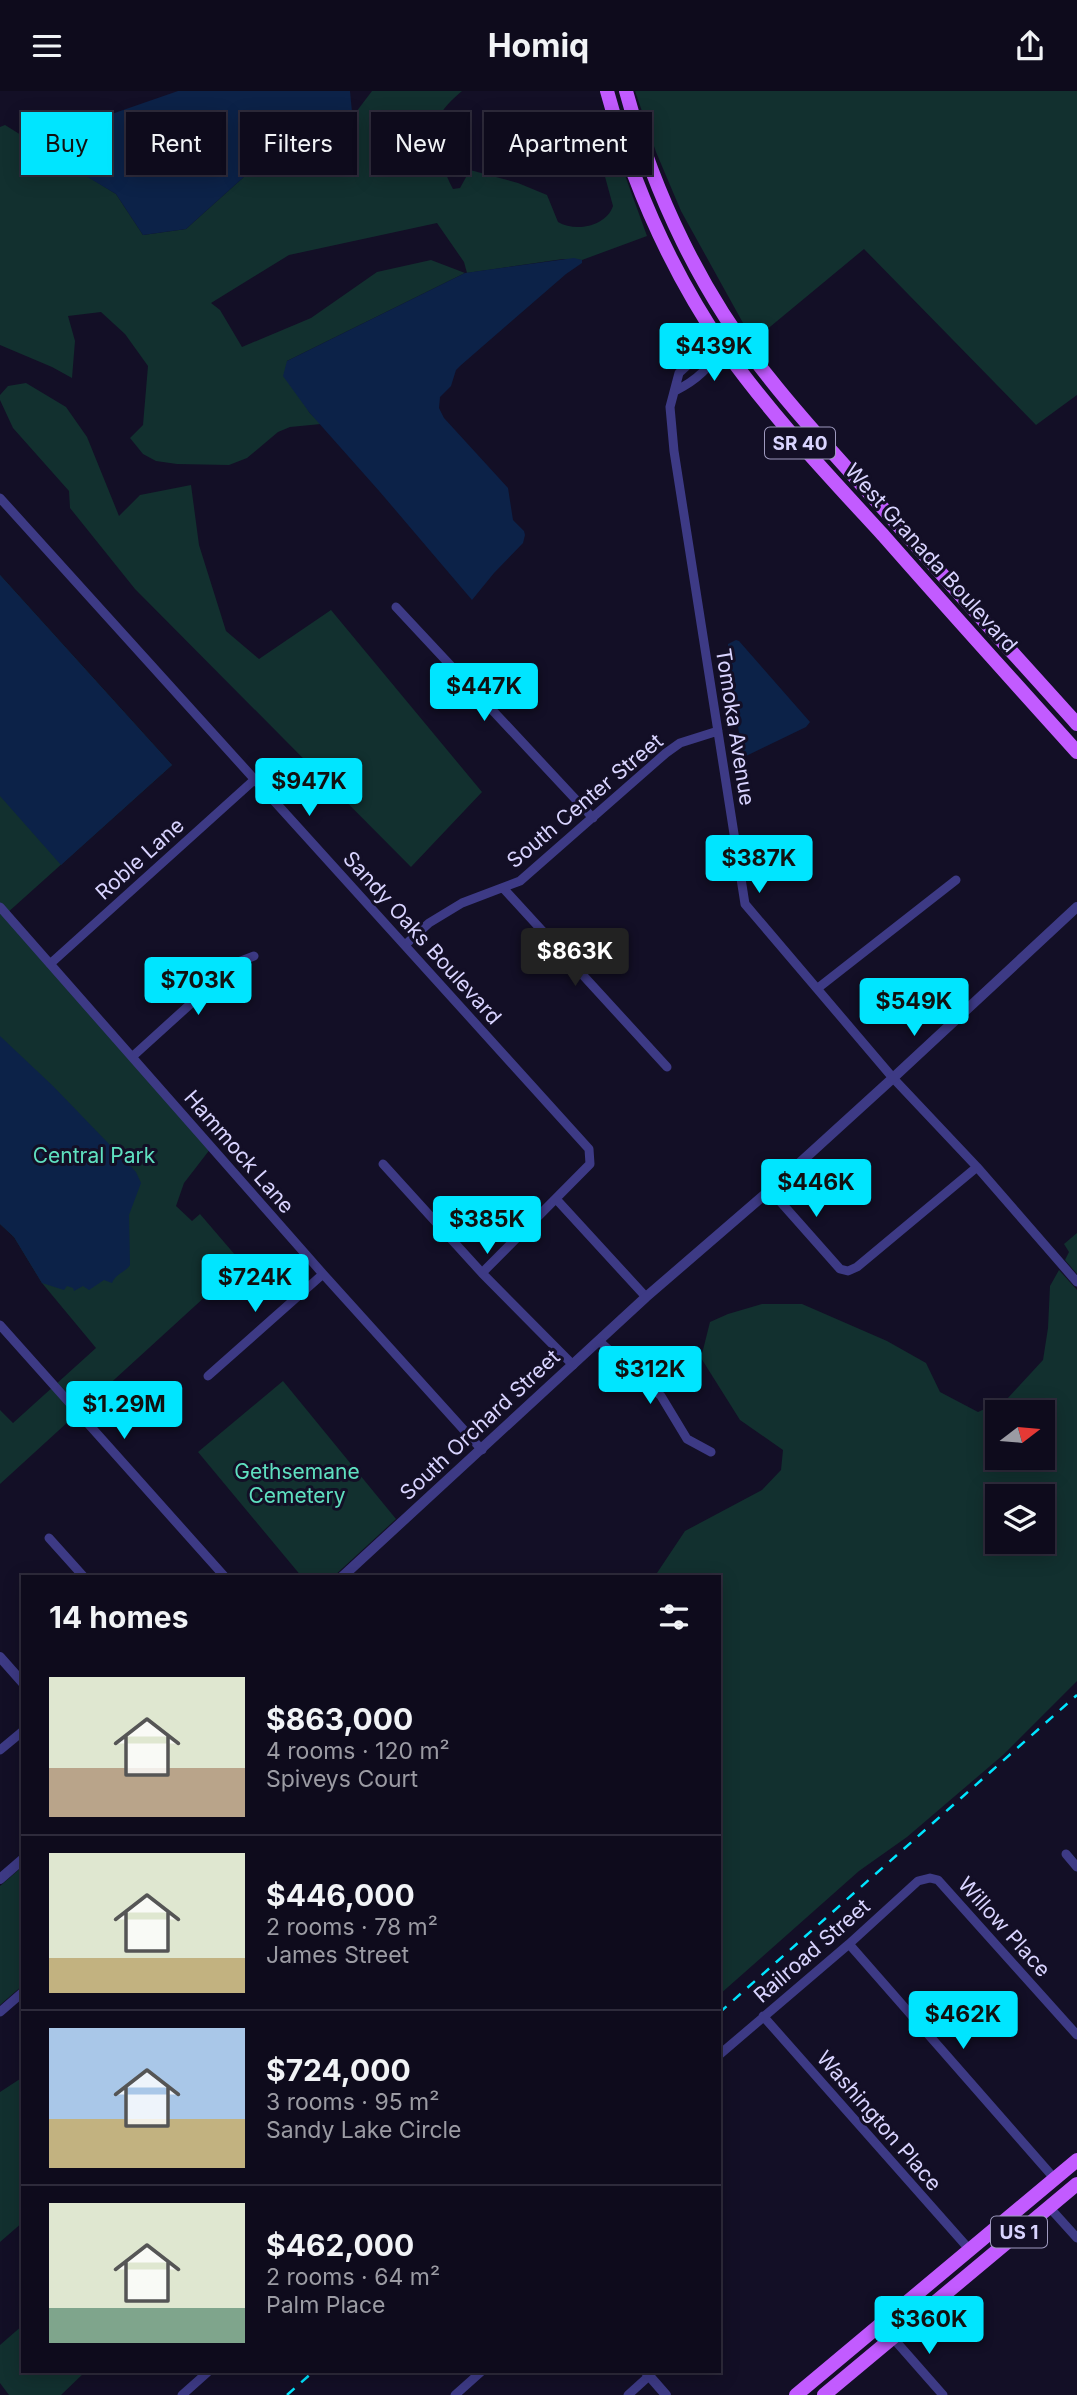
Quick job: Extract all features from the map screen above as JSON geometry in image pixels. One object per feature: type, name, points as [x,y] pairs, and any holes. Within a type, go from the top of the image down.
[{"type":"main road","name":"West Granada Boulevard","points":[[607,91],[628,159],[661,238],[701,313],[722,345],[777,418],[1077,752]]},
{"type":"main road","name":"West Granada Boulevard","points":[[625,91],[643,149],[675,226],[696,267],[737,334],[794,409],[1077,724]]},
{"type":"main road","name":"US 1","points":[[796,2395],[1077,2159]]},
{"type":"main road","name":"US 1","points":[[824,2395],[1077,2184]]},
{"type":"main road","points":[[961,2280],[968,2264],[969,2249]]},
{"type":"street","name":"Tomoka Avenue","points":[[737,334],[722,345],[705,350],[679,373],[670,407],[674,451],[745,904],[777,945],[1077,1282]]},
{"type":"street","name":"Tomoka Avenue","points":[[676,391],[691,383],[713,364],[722,345]]},
{"type":"street","name":"Sandy Oaks Boulevard","points":[[0,499],[589,1149],[590,1164],[557,1200]]},
{"type":"street","points":[[396,607],[593,818]]},
{"type":"street","points":[[959,621],[972,608]]},
{"type":"street","name":"South Center Street","points":[[405,945],[429,923],[462,903],[520,881],[680,743],[718,731]]},
{"type":"street","name":"Roble Lane","points":[[50,964],[254,780]]},
{"type":"street","points":[[818,988],[956,880]]},
{"type":"street","points":[[504,889],[667,1067]]},
{"type":"street","name":"Hammock Lane","points":[[0,907],[482,1450]]},
{"type":"street","name":"South Orchard Street","points":[[344,1575],[646,1297],[894,1078],[1077,907]]},
{"type":"street","points":[[132,1057],[229,969],[254,956]]},
{"type":"street","points":[[383,1164],[482,1273],[573,1365]]},
{"type":"street","points":[[770,1190],[840,1269],[848,1271],[857,1267],[977,1167]]},
{"type":"street","points":[[482,1273],[557,1200],[646,1297]]},
{"type":"street","points":[[208,1376],[323,1273]]},
{"type":"street","points":[[0,1325],[223,1575]]},
{"type":"street","points":[[599,1341],[661,1396],[687,1439],[711,1452]]},
{"type":"street","points":[[49,1538],[82,1575]]},
{"type":"street","points":[[0,1657],[21,1680]]},
{"type":"street","points":[[0,1750],[21,1733]]},
{"type":"street","points":[[1066,1854],[1077,1867]]},
{"type":"street","points":[[0,1879],[21,1861]]},
{"type":"street","name":"Railroad Street","points":[[721,2053],[918,1881],[930,1878]]},
{"type":"street","name":"Willow Place","points":[[930,1878],[938,1881],[1077,2035]]},
{"type":"street","points":[[849,1944],[1054,2178]]},
{"type":"street","points":[[0,2012],[21,1994]]},
{"type":"street","name":"Washington Place","points":[[763,2016],[969,2249]]},
{"type":"street","points":[[1049,2207],[1077,2238]]},
{"type":"street","points":[[892,2337],[943,2395]]},
{"type":"street","points":[[182,2395],[207,2373]]},
{"type":"street","points":[[455,2395],[479,2373]]},
{"type":"street","points":[[628,2395],[647,2374],[666,2395]]},
{"type":"green space","points":[[372,91],[462,91],[442,112],[371,112],[371,175],[447,175],[453,189],[460,188],[467,175],[470,175],[470,170],[518,183],[547,195],[558,222],[581,227],[604,219],[613,206],[605,175],[625,175],[647,236],[582,260],[563,259],[467,273],[464,262],[437,223],[289,255],[211,303],[220,310],[242,347],[311,318],[377,272],[431,260],[465,273],[287,361],[309,412],[321,424],[290,427],[278,432],[247,458],[229,465],[177,464],[156,461],[143,454],[130,438],[143,425],[148,366],[125,334],[101,312],[68,316],[75,341],[72,378],[0,345],[0,127],[5,125],[21,135],[21,175],[85,175],[116,194],[143,235],[186,229],[246,175],[357,175],[356,112]]},
{"type":"green space","points":[[635,91],[1077,91],[1077,395],[1036,425],[864,249],[753,341],[681,211],[652,140],[652,112],[642,112]]},
{"type":"green space","points":[[26,383],[66,407],[87,437],[119,516],[140,495],[191,485],[199,545],[226,631],[259,659],[331,610],[482,792],[411,867],[135,589],[70,508],[69,491],[13,428],[0,400],[0,395],[8,386]]},
{"type":"green space","name":"Central Park","points":[[0,575],[172,765],[6,914],[211,1148],[184,1183],[176,1206],[192,1221],[200,1214],[242,1263],[0,1484],[0,1410],[13,1423],[96,1348],[42,1283],[14,1237],[0,1224]]},
{"type":"green space","points":[[1077,1233],[1077,1274],[1065,1260],[1069,1252],[1064,1244]]},
{"type":"green space","points":[[1059,1270],[1077,1290],[1077,1681],[1003,1755],[907,1837],[859,1871],[721,1993],[721,1575],[656,1575],[685,1531],[762,1490],[781,1470],[783,1450],[740,1420],[701,1358],[710,1322],[762,1304],[802,1304],[887,1341],[926,1363],[940,1392],[978,1412],[985,1409],[985,1470],[1055,1470],[1055,1400],[1005,1400],[1043,1360],[1050,1286]]},
{"type":"green space","name":"Gethsemane Cemetery","points":[[283,1381],[396,1519],[335,1575],[300,1575],[198,1452]]},
{"type":"green space","points":[[21,1868],[21,1987],[0,2005],[0,1886]]},
{"type":"green space","points":[[21,2078],[21,2224],[0,2242],[0,2092]]},
{"type":"green space","points":[[21,2327],[21,2373],[84,2373],[61,2395],[9,2395],[0,2383],[0,2345]]},
{"type":"water","points":[[178,91],[350,91],[352,112],[240,112],[240,175],[246,175],[186,229],[143,235],[116,194],[84,175],[112,175],[112,114]]},
{"type":"water","points":[[574,258],[582,260],[582,263],[460,366],[451,386],[440,397],[439,408],[444,418],[508,488],[513,520],[525,535],[523,543],[472,600],[309,412],[283,376],[287,361],[465,273]]},
{"type":"water","points":[[0,575],[172,765],[61,865],[0,796]]},
{"type":"water","points":[[736,640],[810,722],[806,727],[744,757],[728,654],[728,644]]},
{"type":"water","points":[[0,1036],[53,1086],[136,1172],[141,1183],[129,1215],[130,1265],[112,1283],[104,1280],[89,1290],[83,1286],[74,1291],[67,1286],[64,1290],[42,1283],[14,1237],[0,1224]]},
{"type":"railway","points":[[721,2011],[1077,1695]]},
{"type":"railway","points":[[287,2395],[312,2373]]}]
